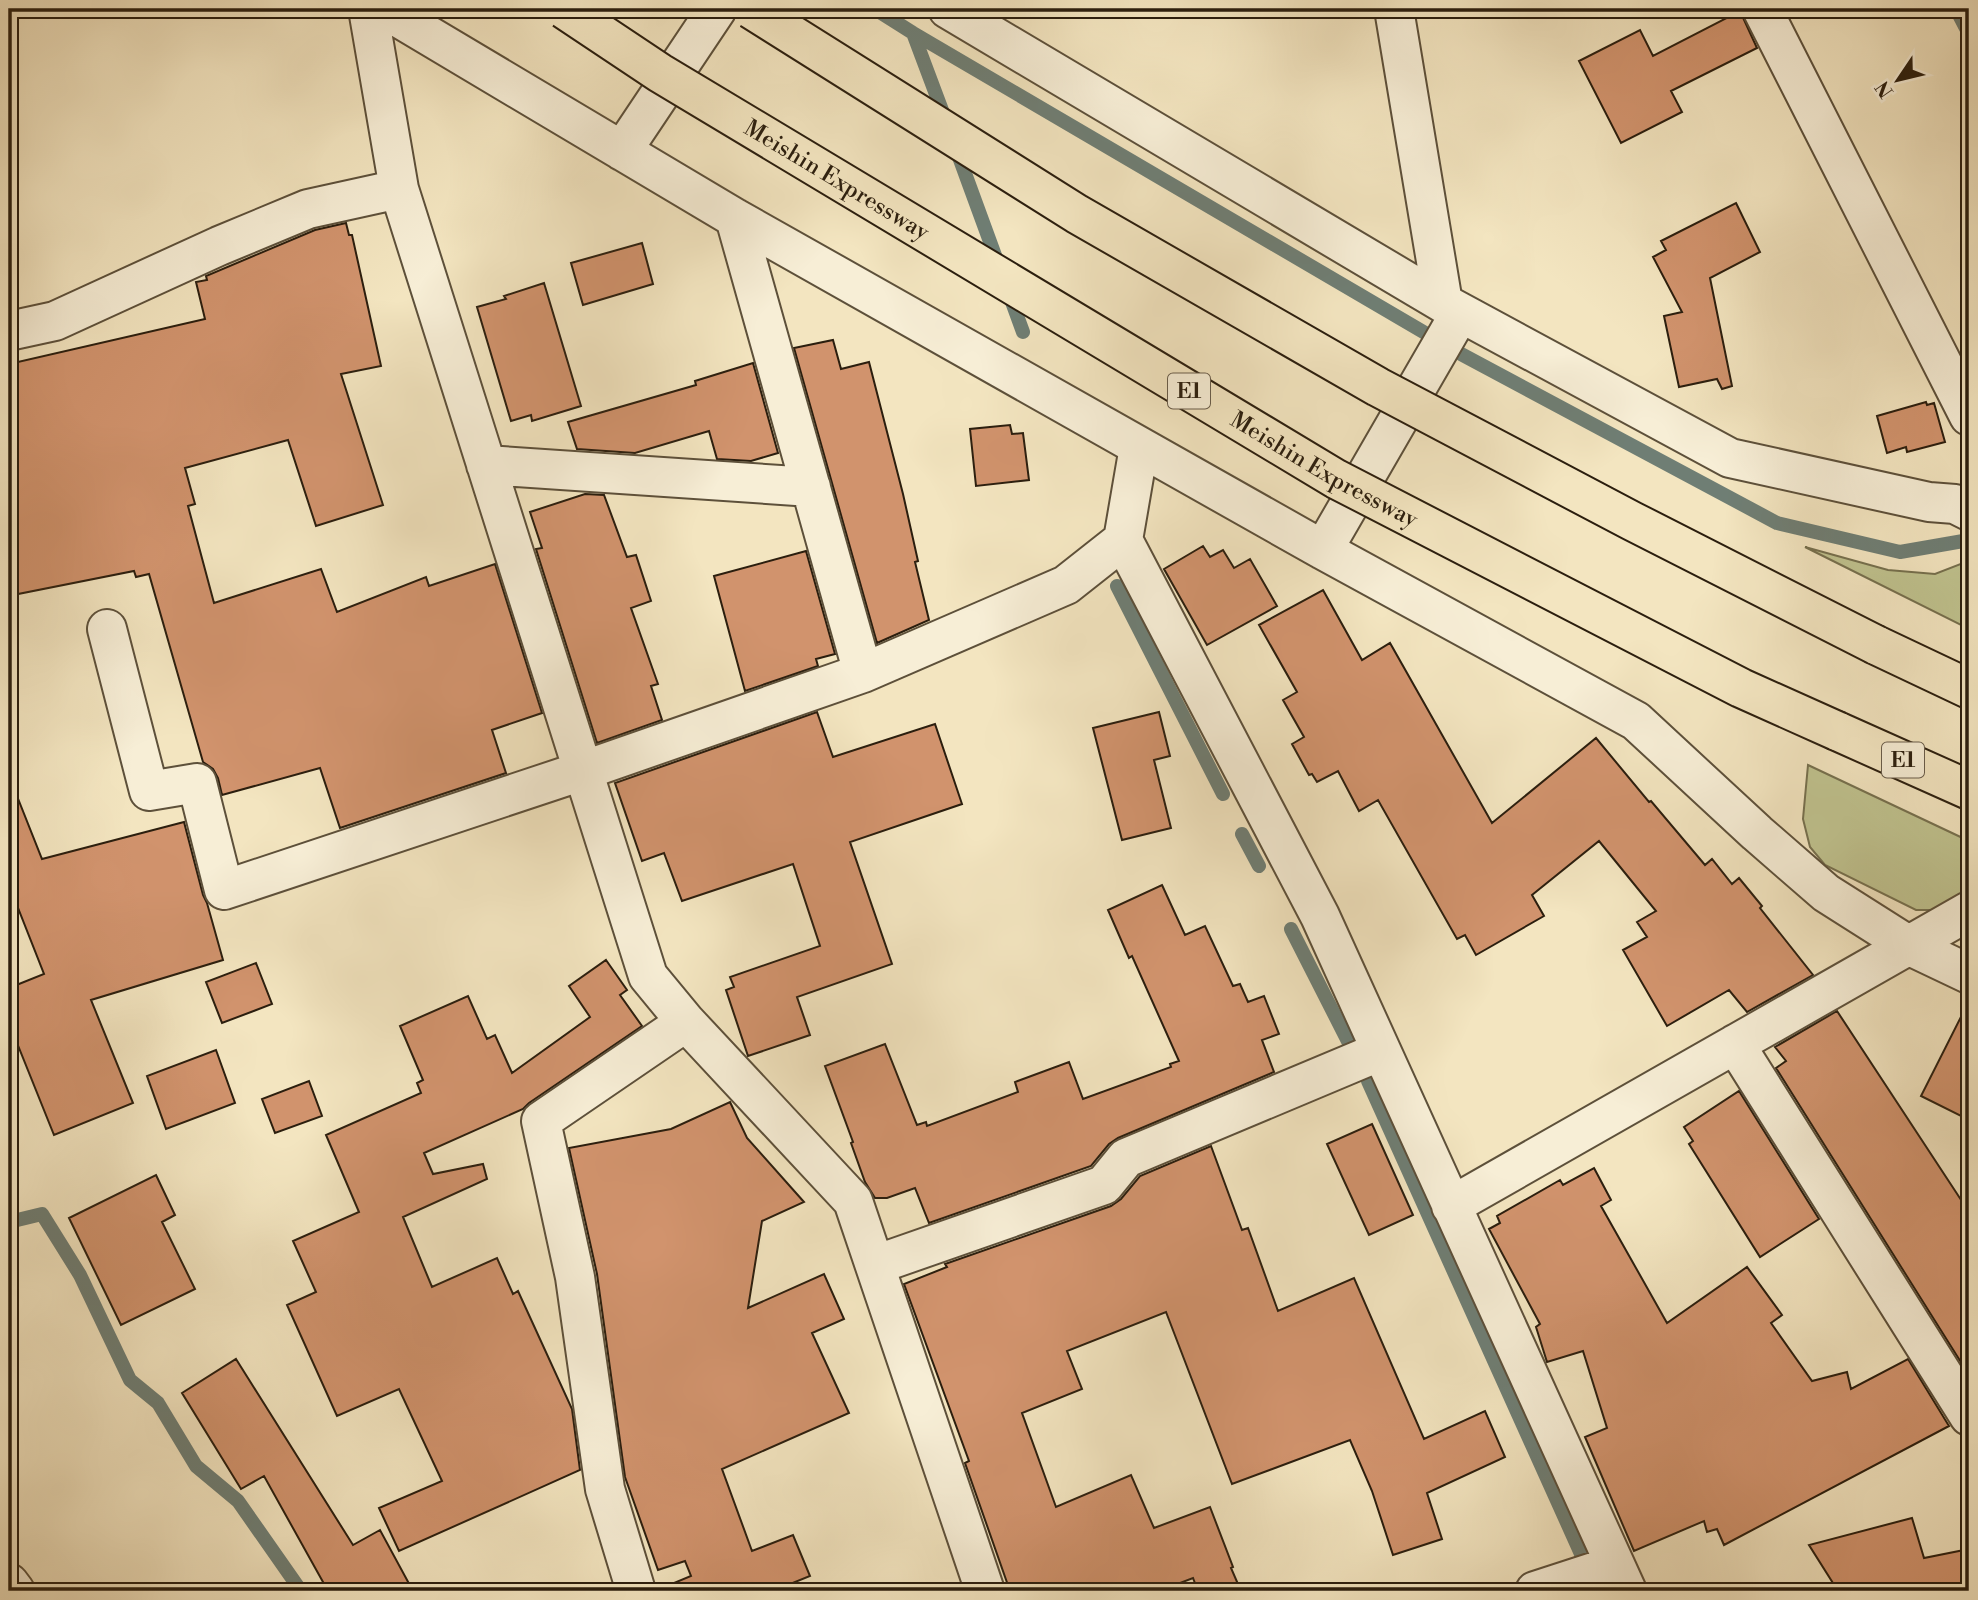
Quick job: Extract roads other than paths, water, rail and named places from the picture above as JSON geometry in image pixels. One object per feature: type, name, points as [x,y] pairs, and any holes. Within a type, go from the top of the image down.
[{"type":"highway","name":"Meishin Expressway","points":[[564,9],[660,73],[1336,479],[1741,688],[1969,790]]},
{"type":"highway","points":[[751,9],[1077,214],[1378,387],[1632,521],[1969,689]]},
{"type":"street","points":[[368,9],[399,189],[648,976],[686,1022],[853,1202],[985,1591]]},
{"type":"street","points":[[384,9],[735,218],[1323,550],[1636,720],[1826,893],[1908,945],[1969,974]]},
{"type":"street","points":[[622,151],[717,9]]},
{"type":"street","points":[[948,9],[1447,325],[1730,458],[1929,502],[1965,506]]},
{"type":"street","points":[[1323,550],[1447,325],[1394,9]]},
{"type":"street","points":[[1762,9],[1969,416]]},
{"type":"street","points":[[9,331],[55,321],[308,209],[399,189]]},
{"type":"street","points":[[735,218],[863,673]]},
{"type":"street","points":[[1139,447],[1123,540],[1320,916],[1621,1578],[1535,1591]]},
{"type":"street","points":[[486,465],[811,487]]},
{"type":"street","points":[[107,629],[149,792],[197,783],[224,890],[582,771],[863,673],[1066,585],[1123,540]]},
{"type":"street","points":[[1451,1206],[1969,911]]},
{"type":"street","points":[[636,1591],[605,1489],[575,1277],[541,1121],[686,1022]]},
{"type":"street","points":[[1735,1044],[1969,1416]]},
{"type":"street","points":[[875,1265],[1104,1185],[1126,1158],[1381,1052]]},
{"type":"street","points":[[9,1583],[15,1591]]},
{"type":"waterway","points":[[875,9],[1461,354],[1777,523],[1900,552],[1969,540]]},
{"type":"waterway","points":[[1956,9],[1969,34]]},
{"type":"waterway","points":[[913,33],[946,121]]},
{"type":"waterway","points":[[955,146],[1000,269]]},
{"type":"waterway","points":[[1008,291],[1023,332]]},
{"type":"waterway","points":[[1117,586],[1223,794]]},
{"type":"waterway","points":[[1242,834],[1259,866]]},
{"type":"waterway","points":[[1291,929],[1355,1055]]},
{"type":"waterway","points":[[1368,1081],[1582,1556]]},
{"type":"waterway","points":[[9,1222],[42,1214],[80,1275],[130,1380],[158,1403],[196,1466],[238,1501],[301,1591]]}]
